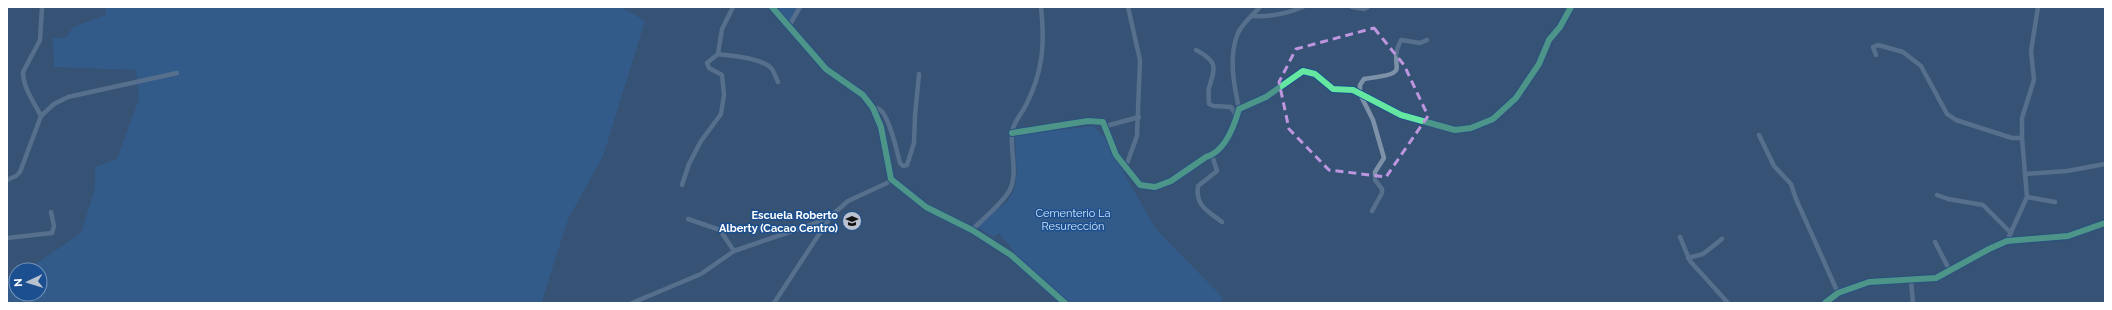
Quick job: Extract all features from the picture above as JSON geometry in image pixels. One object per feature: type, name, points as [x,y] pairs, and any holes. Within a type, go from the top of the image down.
[{"type":"street","points":[[41,116],[24,85],[23,78],[24,72],[40,40],[42,7]]},
{"type":"street","points":[[682,185],[689,164],[701,141],[721,114],[724,81],[722,75],[709,68],[707,63],[718,54],[722,29],[733,7]]},
{"type":"street","points":[[772,7],[826,69],[863,95],[873,108],[881,127],[891,178],[926,207],[972,230],[1011,255],[1065,303]]},
{"type":"street","points":[[789,26],[800,7]]},
{"type":"street","points":[[972,230],[1009,192],[1013,178],[1012,132],[1014,123],[1026,105],[1040,69],[1044,37],[1041,7]]},
{"type":"street","points":[[1125,169],[1137,136],[1139,117],[1140,60],[1128,7]]},
{"type":"street","points":[[1012,132],[1088,121],[1103,122],[1106,126],[1116,155],[1125,169],[1140,185],[1155,187],[1171,181],[1206,157],[1212,156],[1223,146],[1237,117],[1239,109],[1232,74],[1234,47],[1238,32],[1260,7]]},
{"type":"street","points":[[1252,16],[1267,17],[1286,14],[1303,7]]},
{"type":"street","points":[[1352,7],[1364,9],[1368,7]]},
{"type":"street","points":[[1239,109],[1266,97],[1303,71],[1315,74],[1333,89],[1353,90],[1401,116],[1455,130],[1471,128],[1493,119],[1525,87],[1539,64],[1549,40],[1560,27],[1571,7]]},
{"type":"street","points":[[2007,242],[2027,197],[2022,138],[2022,118],[2034,80],[2031,51],[2038,7]]},
{"type":"street","points":[[1372,211],[1382,193],[1382,189],[1375,180],[1375,172],[1384,158],[1373,120],[1360,94],[1360,85],[1364,79],[1388,76],[1396,73],[1398,69],[1396,48],[1400,40],[1420,43],[1427,40]]},
{"type":"street","points":[[1876,55],[1873,47],[1878,45],[1903,52],[1921,66],[1947,114],[1956,120],[2012,138],[2022,138]]},
{"type":"street","points":[[1196,50],[1206,55],[1214,68],[1214,75],[1209,89],[1209,104],[1214,106],[1231,107],[1237,117]]},
{"type":"street","points":[[718,54],[763,63],[771,68],[778,82]]},
{"type":"street","points":[[7,180],[16,176],[20,172],[41,116],[54,104],[68,97],[177,73]]},
{"type":"street","points":[[873,108],[880,109],[883,113],[892,134],[900,163],[903,166],[907,165],[914,143],[919,74]]},
{"type":"street","points":[[1106,126],[1139,117]]},
{"type":"street","points":[[1759,135],[1774,166],[1791,184],[1796,199],[1838,293]]},
{"type":"street","points":[[1212,156],[1217,171],[1198,186],[1196,196],[1202,206],[1222,222]]},
{"type":"street","points":[[2025,174],[2067,171],[2105,164]]},
{"type":"street","points":[[774,303],[832,215],[848,201],[887,183],[891,178]]},
{"type":"street","points":[[1937,195],[1948,199],[1983,205],[2011,233]]},
{"type":"street","points":[[2027,197],[2055,202]]},
{"type":"street","points":[[7,238],[52,233],[54,226],[51,212]]},
{"type":"street","points":[[632,303],[701,274],[734,251],[813,224],[832,215]]},
{"type":"street","points":[[688,219],[720,230],[734,251]]},
{"type":"street","points":[[1824,303],[1838,293],[1869,282],[1911,281],[1936,278],[1989,249],[2007,242],[2068,236],[2105,223]]},
{"type":"street","points":[[1680,238],[1688,258],[1728,303]]},
{"type":"street","points":[[1688,258],[1703,254],[1722,239]]},
{"type":"street","points":[[1935,242],[1950,271]]},
{"type":"street","points":[[1911,281],[1913,303]]},
{"type":"highlighted area","points":[[1374,28],[1404,65],[1428,116],[1386,177],[1329,170],[1289,129],[1279,82],[1296,49]]},
{"type":"green space","points":[[106,7],[621,7],[645,21],[603,156],[568,219],[542,301],[544,303],[7,303],[7,277],[8,302],[48,302],[48,262],[39,262],[81,233],[95,188],[95,167],[117,159],[139,99],[136,70],[54,67],[53,38],[66,38],[73,27],[106,15]]},
{"type":"green space","points":[[776,7],[803,7],[792,26]]},
{"type":"green space","name":"Cementerio La Resurección","points":[[1093,126],[1103,136],[1155,228],[1223,298],[1220,303],[1071,303],[1029,270],[999,233],[993,237],[979,228],[979,226],[992,212],[1006,203],[1014,191],[1017,175],[1015,135]]},
{"type":"cycle path","points":[[772,7],[826,69],[863,95],[873,108],[881,127],[891,179],[926,207],[972,230],[1011,255],[1065,303]]},
{"type":"cycle path","points":[[1012,133],[1088,121],[1103,122],[1116,155],[1140,185],[1155,187],[1171,181],[1206,157],[1213,154],[1228,138],[1239,109],[1266,97],[1303,71],[1315,74],[1333,89],[1353,90],[1401,115],[1455,130],[1471,128],[1493,119],[1516,98],[1539,64],[1549,40],[1560,27],[1571,7]]},
{"type":"cycle path","points":[[1825,303],[1838,293],[1869,282],[1936,278],[1989,249],[2007,241],[2068,236],[2105,223]]},
{"type":"place","name":"Escuela Roberto Alberty (Cacao Centro)","points":[[852,221]]}]
